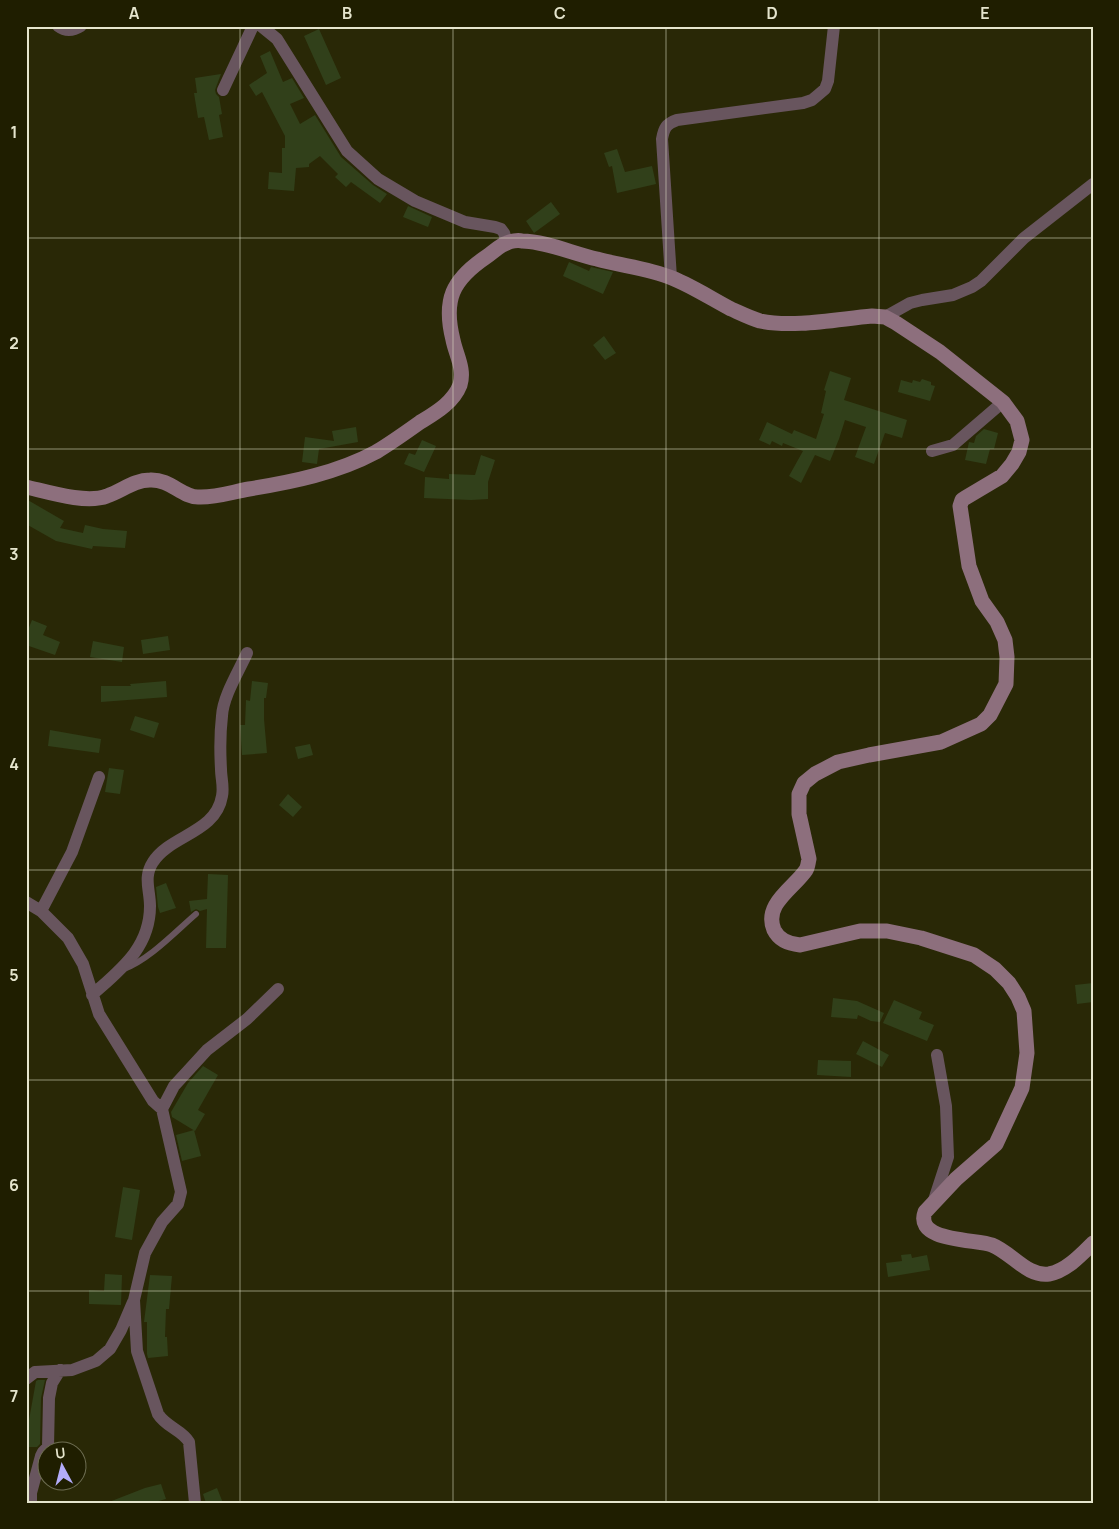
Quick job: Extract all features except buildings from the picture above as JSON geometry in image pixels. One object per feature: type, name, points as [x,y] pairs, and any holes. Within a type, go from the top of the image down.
[{"type":"street","points":[[58,26],[71,31],[81,26]]},
{"type":"street","points":[[223,90],[253,26]]},
{"type":"street","points":[[261,26],[277,39],[347,151],[378,179],[415,201],[465,222],[501,229],[507,242]]},
{"type":"street","points":[[671,278],[662,139],[663,130],[666,125],[677,120],[797,104],[812,100],[825,89],[828,81],[834,26]]},
{"type":"street","points":[[885,317],[910,303],[953,295],[972,287],[981,281],[1024,238],[1093,184]]},
{"type":"street","points":[[26,487],[78,498],[99,498],[106,497],[132,484],[150,480],[166,482],[193,497],[214,496],[330,472],[376,452],[434,413],[452,398],[460,385],[462,375],[449,320],[453,290],[464,275],[507,242],[522,241],[543,244],[599,260],[642,268],[671,278],[756,320],[773,323],[872,316],[885,317],[940,352],[1002,402],[1017,421],[1022,440],[1019,452],[1002,476],[962,500],[960,506],[969,566],[982,601],[997,622],[1005,640],[1007,657],[1006,684],[990,715],[981,724],[941,742],[838,762],[815,774],[804,783],[799,794],[799,814],[809,859],[808,866],[806,871],[782,895],[773,910],[771,921],[779,937],[791,944],[800,946],[860,931],[888,931],[930,940],[974,955],[995,969],[1009,983],[1024,1011],[1026,1052],[1022,1088],[996,1144],[956,1180],[925,1212],[924,1220],[926,1227],[938,1235],[989,1244],[1010,1255],[1025,1268],[1040,1274],[1057,1272],[1076,1260],[1093,1244]]},
{"type":"street","points":[[932,451],[953,445],[1002,402]]},
{"type":"street","points":[[92,995],[119,972],[136,952],[146,935],[150,904],[147,874],[152,863],[171,844],[201,827],[218,808],[222,797],[223,784],[221,770],[222,715],[230,690],[247,653]]},
{"type":"street","points":[[41,911],[72,852],[99,777]]},
{"type":"street","points":[[26,902],[41,911],[68,938],[83,964],[99,1014],[128,1063],[153,1101],[162,1110],[181,1192],[178,1204],[162,1222],[146,1253],[134,1300],[121,1330],[110,1349],[96,1361],[72,1370],[35,1372],[26,1379]]},
{"type":"street","points":[[162,1110],[174,1086],[208,1050],[247,1019],[278,989]]},
{"type":"street","points":[[932,1205],[948,1157],[946,1106],[937,1056]]},
{"type":"street","points":[[134,1300],[137,1351],[155,1407],[161,1418],[185,1436],[189,1442],[195,1503]]},
{"type":"street","points":[[31,1503],[31,1493],[41,1456],[48,1448],[50,1391],[60,1370]]},
{"type":"lane","points":[[119,972],[137,963],[160,946],[196,914]]}]
